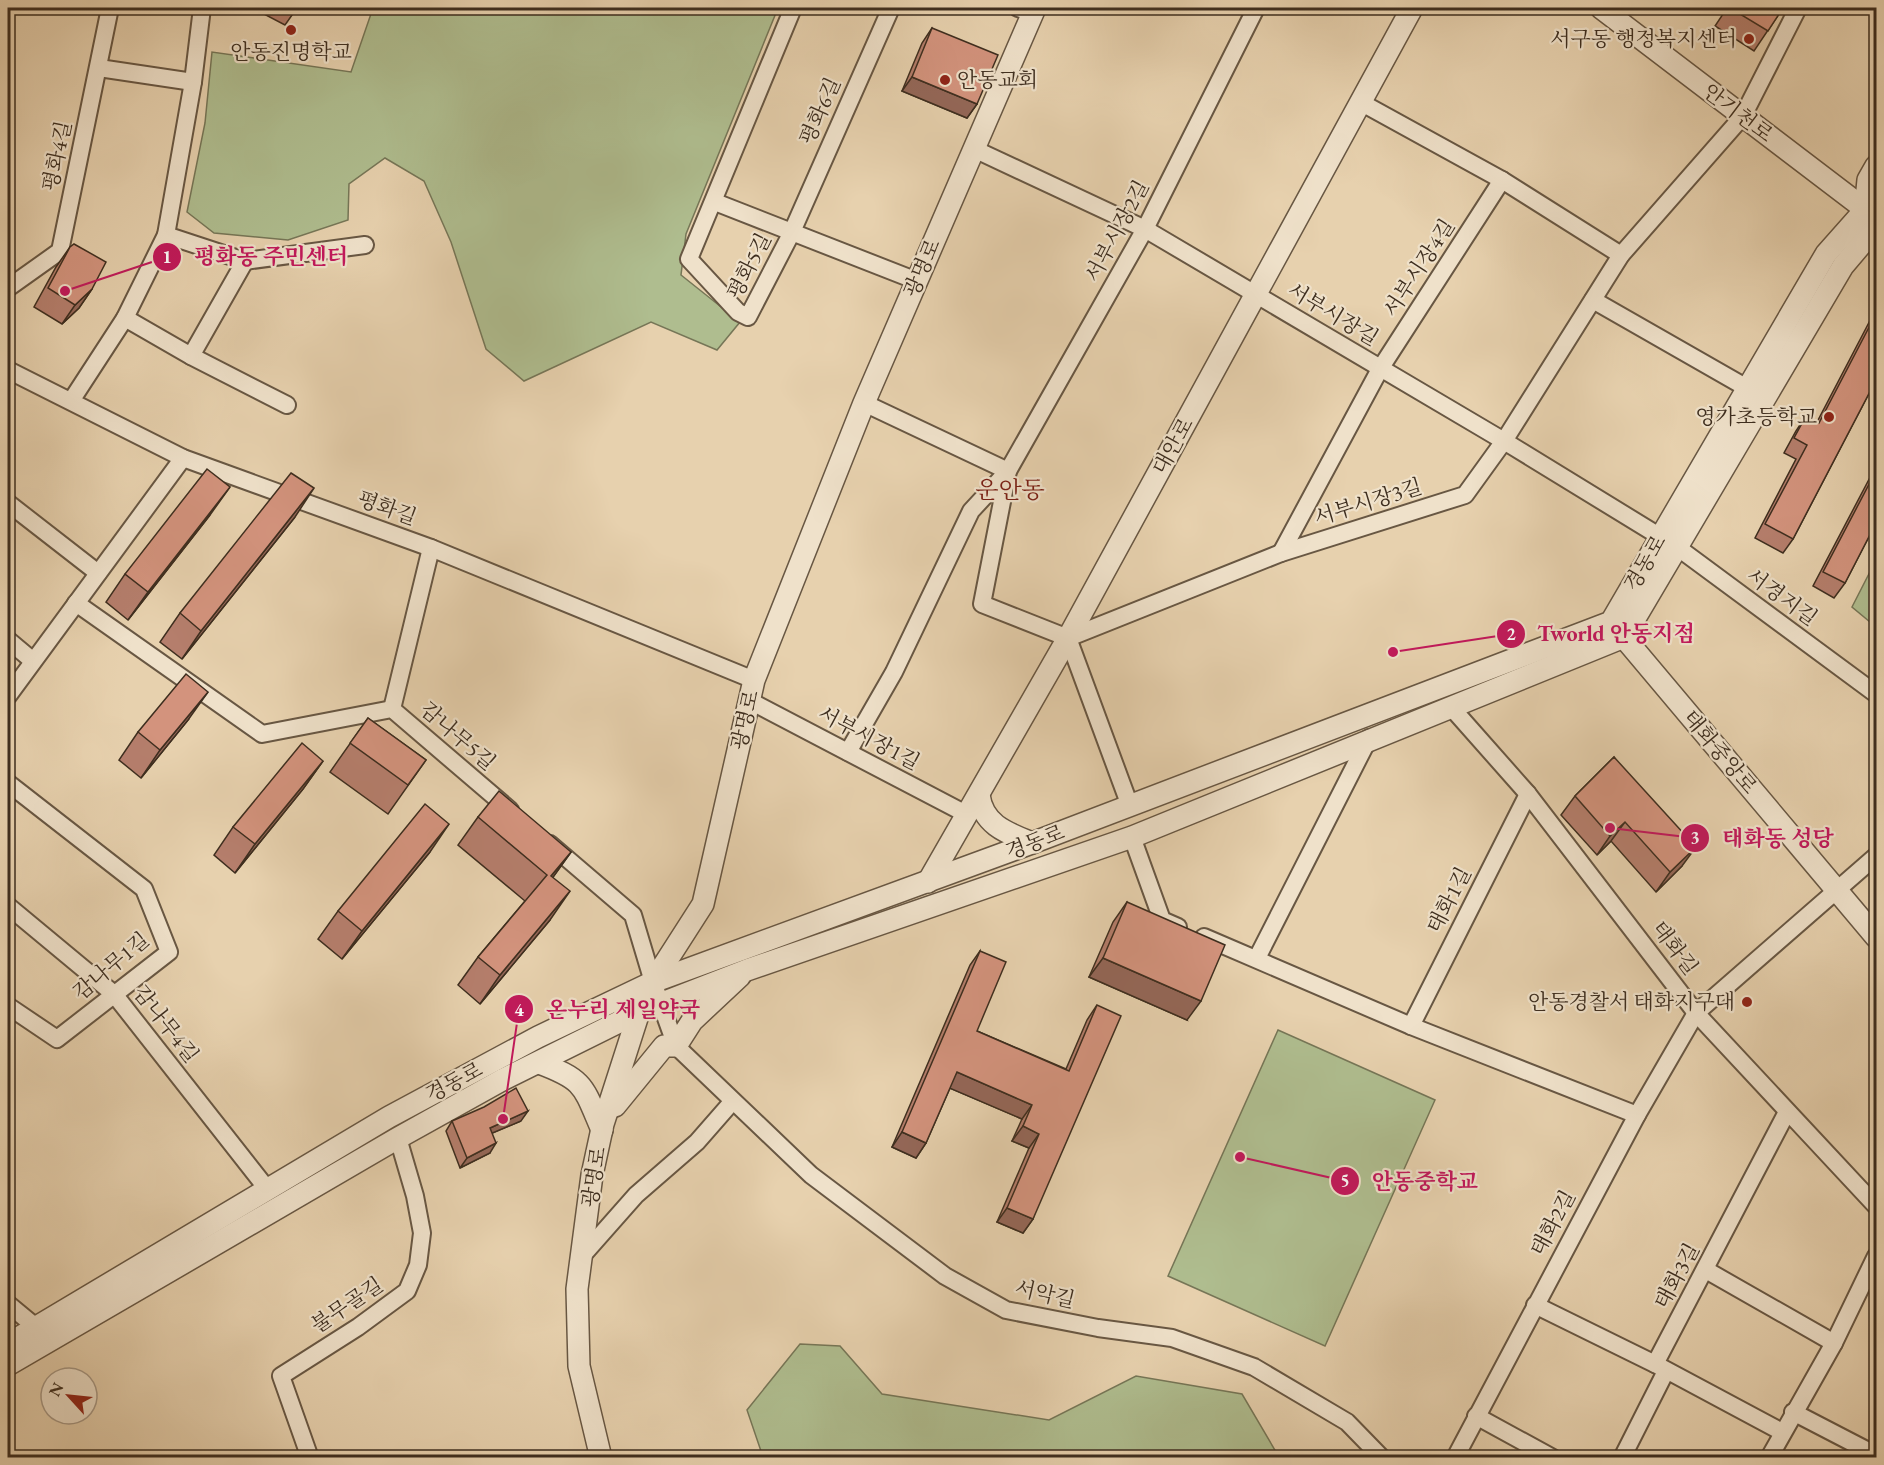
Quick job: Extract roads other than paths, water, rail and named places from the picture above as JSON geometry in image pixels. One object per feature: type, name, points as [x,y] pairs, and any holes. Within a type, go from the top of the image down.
[{"type":"street","name":"평화4길","points":[[8,288],[60,251],[110,8]]},
{"type":"street","points":[[71,401],[125,318],[166,235],[193,82],[202,8]]},
{"type":"street","name":"평화5길","points":[[791,234],[748,317],[738,312],[689,259],[715,202],[793,8]]},
{"type":"street","name":"평화6길","points":[[791,234],[891,8]]},
{"type":"street","name":"서부시장2길","points":[[1068,638],[982,604],[1008,471],[1145,229],[1256,8]]},
{"type":"street","name":"대안로","points":[[928,882],[1068,638],[1412,8]]},
{"type":"street","name":"서부시장3길","points":[[1068,638],[1281,553],[1466,495],[1504,441],[1621,255],[1743,117],[1798,8]]},
{"type":"street","name":"광명로","points":[[601,1458],[579,1366],[578,1289],[592,1176],[602,1127],[639,1012],[653,982],[703,904],[754,680],[864,403],[974,148],[1029,9]]},
{"type":"street","name":"안기천로","points":[[1609,10],[1873,218]]},
{"type":"street","points":[[99,68],[193,82]]},
{"type":"street","points":[[1362,103],[1502,180],[1621,255]]},
{"type":"street","name":"서부시장길","points":[[974,148],[1145,229],[1504,441],[1669,542]]},
{"type":"street","points":[[1873,218],[1868,180],[1876,165]]},
{"type":"street","name":"서부시장4길","points":[[1281,553],[1380,369],[1502,180]]},
{"type":"street","name":"평화5길","points":[[715,202],[791,234],[916,281]]},
{"type":"street","name":"경동로","points":[[1669,542],[1747,388],[1826,254],[1873,218]]},
{"type":"street","name":"경동로","points":[[8,1365],[398,1138],[639,1012],[747,970],[1132,837],[1369,738],[1451,707],[1618,629],[1669,542],[1873,218]]},
{"type":"street","points":[[166,235],[245,261],[365,246]]},
{"type":"street","points":[[191,356],[245,261]]},
{"type":"street","points":[[1593,300],[1747,388]]},
{"type":"street","points":[[125,318],[191,356],[287,405]]},
{"type":"street","name":"평화길","points":[[8,370],[183,458],[431,548],[754,680]]},
{"type":"street","points":[[848,752],[894,672],[971,511],[1008,471],[864,403]]},
{"type":"street","points":[[8,696],[183,458]]},
{"type":"street","points":[[8,502],[98,573]]},
{"type":"street","name":"서경지길","points":[[1669,542],[1876,694]]},
{"type":"street","points":[[392,709],[431,548]]},
{"type":"street","name":"감나무5길","points":[[76,603],[262,734],[392,709],[633,915],[653,982]]},
{"type":"street","name":"경동로","points":[[8,1344],[389,1117],[538,1037],[653,982],[1618,629]]},
{"type":"street","name":"태화중앙로","points":[[1618,629],[1835,891],[1876,937]]},
{"type":"street","points":[[1068,638],[1130,806]]},
{"type":"street","points":[[8,640],[33,661]]},
{"type":"street","name":"서부시장1길","points":[[750,701],[968,815]]},
{"type":"street","name":"태화길","points":[[1451,707],[1528,794],[1696,1013],[1876,1206]]},
{"type":"street","points":[[1257,958],[1369,738]]},
{"type":"street","name":"감나무1길","points":[[8,783],[144,889],[169,952],[57,1039],[8,1006]]},
{"type":"street","name":"태화1길","points":[[1411,1026],[1528,794]]},
{"type":"street","points":[[979,795],[985,815],[995,826],[1032,843]]},
{"type":"street","points":[[1132,837],[1162,920],[1257,958],[1411,1026],[1636,1114]]},
{"type":"street","name":"태화2길","points":[[1455,1458],[1636,1114],[1696,1013],[1876,856]]},
{"type":"street","name":"감나무4길","points":[[8,906],[114,994],[268,1190]]},
{"type":"street","points":[[539,1063],[573,1077],[583,1088],[602,1127],[645,1066],[664,1046],[676,1046],[693,1021],[747,970]]},
{"type":"street","name":"서악길","points":[[653,982],[676,1046],[732,1102],[811,1174],[945,1276],[1006,1310],[1098,1328],[1172,1338],[1254,1367],[1347,1422],[1382,1458]]},
{"type":"street","points":[[583,1255],[636,1195],[697,1142],[732,1102]]},
{"type":"street","name":"태화3길","points":[[1623,1458],[1661,1367],[1706,1270],[1787,1112]]},
{"type":"street","name":"불무골길","points":[[310,1458],[281,1376],[358,1327],[407,1291],[418,1265],[422,1233],[416,1196],[398,1138]]},
{"type":"street","points":[[1769,1458],[1834,1343],[1876,1256]]},
{"type":"street","points":[[1706,1270],[1834,1343]]},
{"type":"street","points":[[8,1305],[37,1328]]},
{"type":"street","points":[[1535,1305],[1661,1367],[1782,1432]]},
{"type":"street","points":[[1793,1412],[1876,1455]]},
{"type":"street","points":[[1476,1416],[1553,1458]]},
{"type":"place","name":"안동진명학교","points":[[291,30]]},
{"type":"place","name":"서구동 행정복지센터","points":[[1749,39]]},
{"type":"place","name":"안동교회","points":[[945,80]]},
{"type":"place","name":"평화동 주민센터","points":[[65,291]]},
{"type":"place","name":"영가초등학교","points":[[1829,417]]},
{"type":"place","name":"Tworld 안동지점","points":[[1393,652]]},
{"type":"place","name":"태화동 성당","points":[[1610,828]]},
{"type":"place","name":"안동경찰서 태화지구대","points":[[1747,1002]]},
{"type":"place","name":"온누리 제일약국","points":[[503,1119]]},
{"type":"place","name":"안동중학교","points":[[1240,1157]]},
{"type":"district","name":"운안동","points":[[1010,490]]}]
